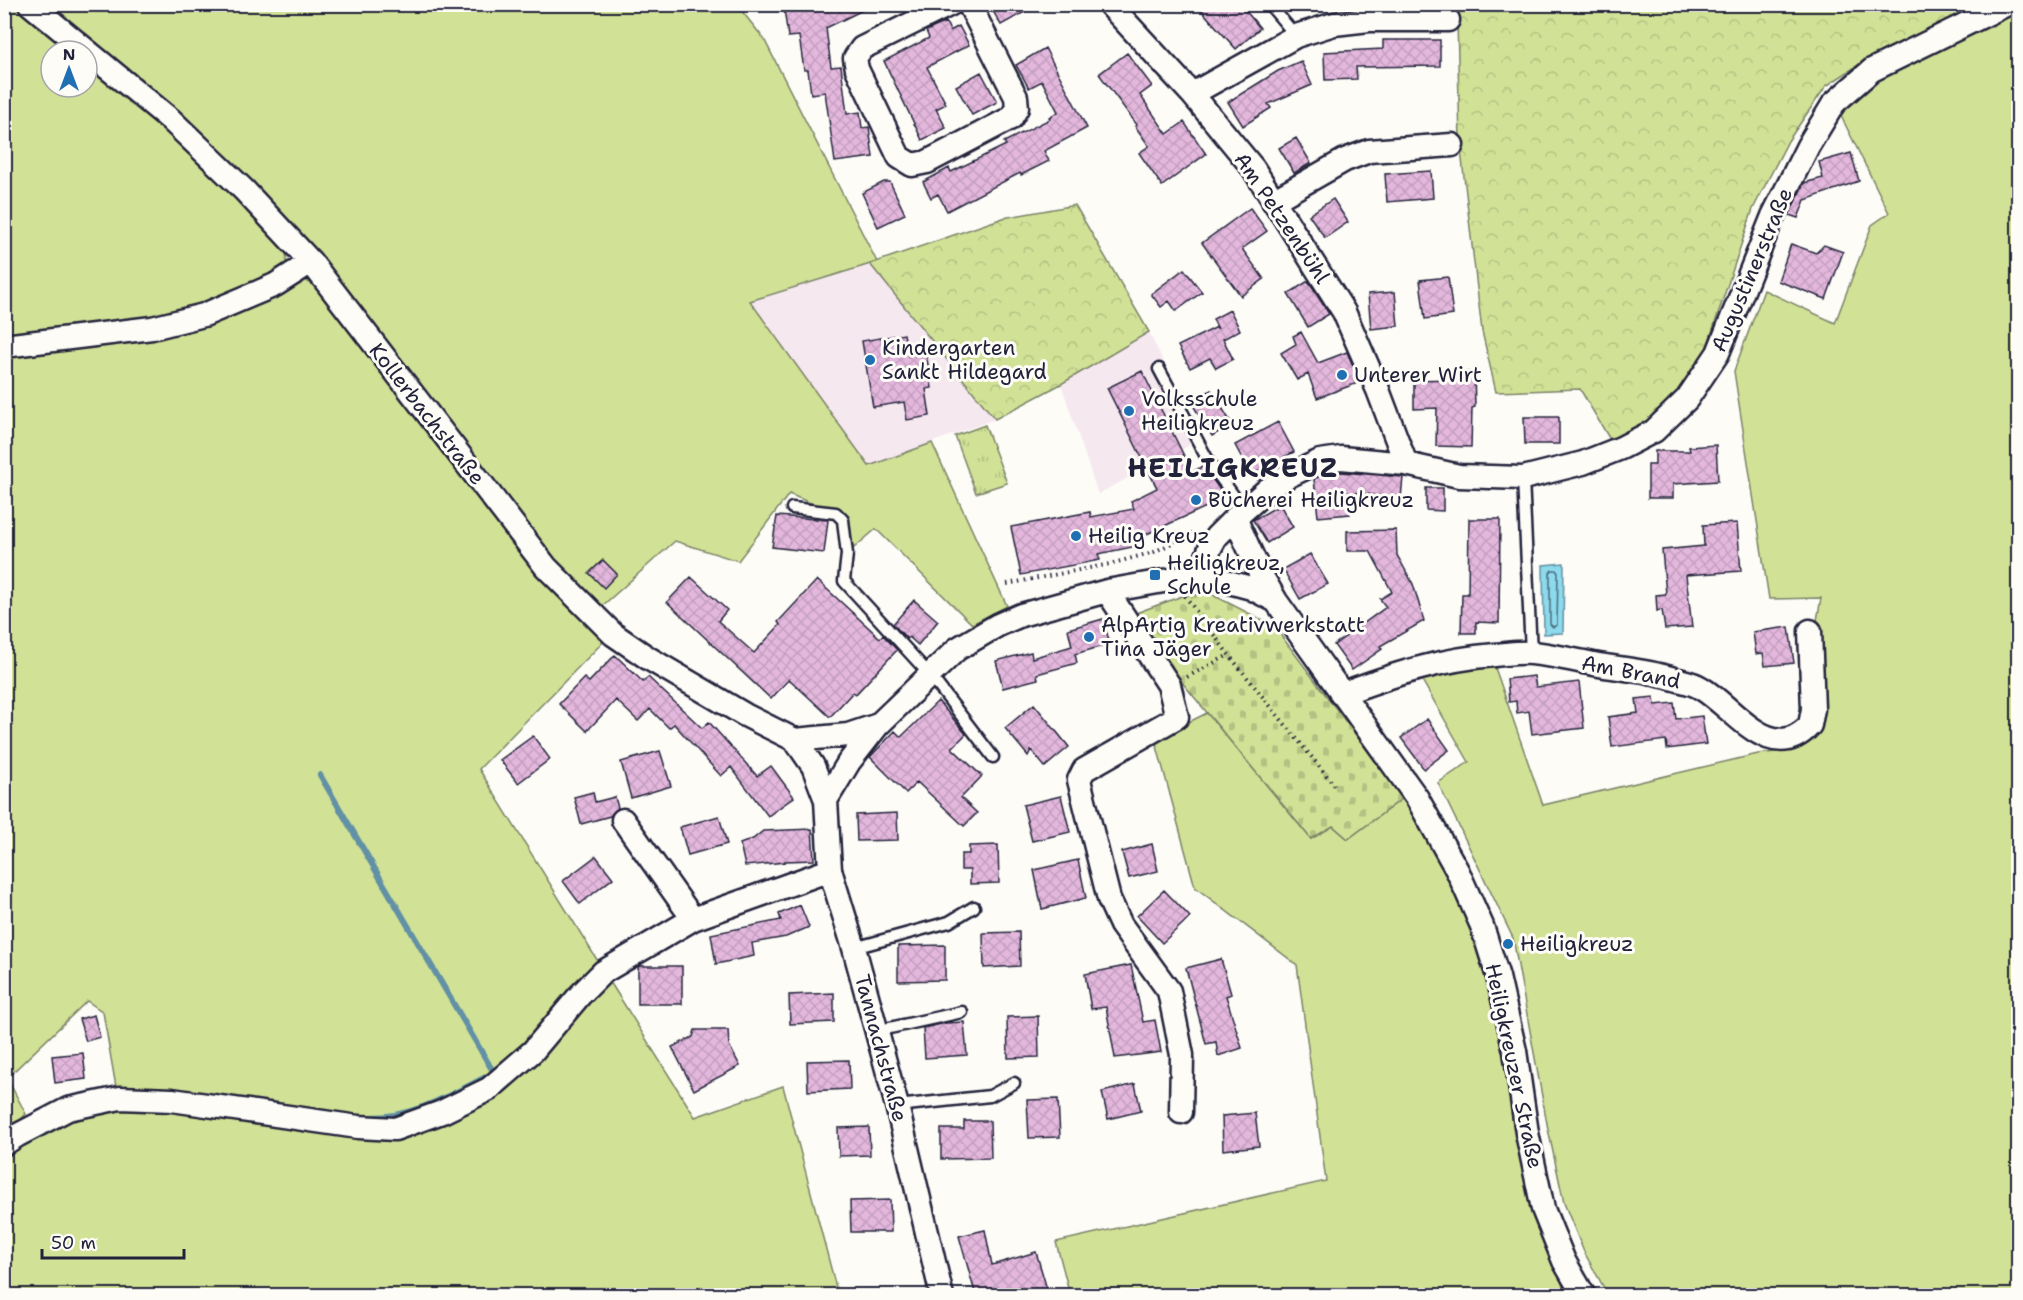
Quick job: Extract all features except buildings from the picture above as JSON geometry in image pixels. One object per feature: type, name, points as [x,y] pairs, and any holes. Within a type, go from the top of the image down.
[{"type":"street","name":"Kollerbachstraße","points":[[30,4],[72,39]]},
{"type":"street","points":[[951,4],[862,48],[855,58],[857,69],[899,156],[912,165],[927,162],[1011,118],[1017,108],[1016,97],[969,4]]},
{"type":"street","name":"Am Petzenbühl","points":[[1109,4],[1192,94],[1252,168],[1344,312],[1378,390],[1406,464]]},
{"type":"street","name":"Augustinerstraße","points":[[1239,514],[1284,478],[1320,461],[1341,458],[1406,464],[1460,476],[1523,478],[1583,463],[1621,448],[1654,431],[1687,399],[1718,353],[1773,216],[1808,146],[1834,103],[1872,70],[2007,4]]},
{"type":"street","points":[[1192,94],[1296,36],[1369,12],[1448,20]]},
{"type":"street","name":"Kollerbachstraße","points":[[99,61],[171,120],[244,190],[310,262],[546,567],[613,634],[648,658],[745,715],[795,740]]},
{"type":"street","points":[[1273,201],[1345,160],[1369,150],[1452,145]]},
{"type":"street","points":[[4,346],[152,328],[204,315],[275,285],[310,262]]},
{"type":"street","points":[[1200,576],[1216,537],[1239,514]]},
{"type":"street","name":"Heiligkreuzer Straße","points":[[1239,514],[1260,573],[1276,601],[1417,798],[1458,872],[1482,926],[1498,978],[1515,1051],[1527,1133],[1543,1209],[1564,1261],[1584,1296]]},
{"type":"street","name":"Heiligkreuzer Straße","points":[[795,740],[848,735],[878,725],[957,649],[998,625],[1021,615],[1107,591],[1200,576],[1251,588],[1276,601]]},
{"type":"street","points":[[1107,591],[1169,685],[1177,717],[1084,770],[1079,780],[1109,899],[1121,926],[1169,991],[1182,1055],[1181,1112]]},
{"type":"street","name":"Am Brand","points":[[1341,694],[1443,661],[1531,653],[1648,672],[1699,686],[1751,728],[1768,738],[1783,741],[1795,738],[1810,725],[1813,709],[1810,631]]},
{"type":"street","points":[[826,800],[849,762],[878,725]]},
{"type":"street","name":"Tannachstraße","points":[[795,740],[813,766],[826,800],[830,870],[897,1106],[942,1296]]},
{"type":"street","points":[[623,820],[693,919]]},
{"type":"street","points":[[11,1139],[68,1109],[120,1098],[172,1100],[358,1127],[395,1128],[442,1112],[489,1089],[533,1051],[580,995],[603,972],[693,919],[830,870]]},
{"type":"lane","points":[[1269,4],[1296,36]]},
{"type":"lane","points":[[1159,369],[1239,514]]},
{"type":"lane","points":[[1523,478],[1531,653]]},
{"type":"lane","points":[[792,508],[836,513],[843,520],[847,554],[844,581],[930,675],[993,758]]},
{"type":"lane","points":[[854,948],[949,922],[974,907]]},
{"type":"lane","points":[[876,1031],[962,1012]]},
{"type":"lane","points":[[897,1106],[990,1096],[1014,1083]]},
{"type":"path","points":[[1007,584],[1110,564],[1154,552],[1197,530],[1216,537]]},
{"type":"path","points":[[1185,595],[1229,655],[1335,786]]},
{"type":"path","points":[[1181,681],[1229,655]]},
{"type":"shaded area","name":"Kindergarten Sankt Hildegard","points":[[870,264],[995,419],[869,466],[749,300]]},
{"type":"shaded area","name":"Volksschule Heiligkreuz","points":[[1149,332],[1201,439],[1098,494],[1061,384]]},
{"type":"green space","points":[[1461,4],[1985,5],[1869,58],[1826,86],[1788,141],[1753,209],[1705,353],[1678,391],[1650,424],[1612,443],[1580,389],[1496,392],[1482,331],[1460,142],[1457,20]]},
{"type":"green space","points":[[4,5],[16,5],[57,39],[39,39],[39,99],[99,99],[99,73],[165,128],[287,246],[286,266],[254,285],[221,300],[151,319],[5,338]]},
{"type":"green space","points":[[50,5],[737,5],[764,39],[877,262],[750,301],[869,466],[932,443],[1007,606],[972,624],[876,529],[847,554],[846,518],[789,494],[738,561],[675,541],[601,607],[550,559],[318,256],[253,183],[177,109],[99,45],[99,39],[92,39]]},
{"type":"green space","points":[[2018,10],[2018,1295],[1608,1295],[1584,1252],[1564,1203],[1513,938],[1438,783],[1469,762],[1419,675],[1493,662],[1543,805],[1758,754],[1794,750],[1821,598],[1769,599],[1734,371],[1764,290],[1835,323],[1872,225],[1889,213],[1840,114],[1876,80]]},
{"type":"green space","points":[[1075,205],[1149,332],[1061,384],[995,419],[870,264],[1003,218]]},
{"type":"green space","points":[[305,280],[318,288],[541,573],[604,641],[479,769],[599,963],[529,1046],[483,1083],[440,1104],[395,1118],[361,1121],[116,1087],[103,1012],[87,1001],[7,1078],[26,1114],[5,1136],[5,354],[278,293]]},
{"type":"green space","points":[[985,425],[1007,483],[976,493],[955,436]]},
{"type":"green space","points":[[1211,594],[1274,626],[1403,798],[1348,839],[1333,826],[1311,839],[1181,681],[1136,613],[1185,595]]},
{"type":"green space","points":[[1207,713],[1311,839],[1333,826],[1348,839],[1403,798],[1408,803],[1448,876],[1471,930],[1487,982],[1556,1267],[1566,1295],[1070,1295],[1056,1242],[1326,1181],[1297,965],[1195,887],[1155,739]]},
{"type":"green space","points":[[607,977],[695,1117],[783,1086],[838,1295],[5,1295],[4,1157],[20,1144],[71,1115],[121,1106],[172,1106],[359,1134],[446,1119],[506,1091]]},
{"type":"water","points":[[1564,563],[1563,633],[1544,634],[1543,565]]},
{"type":"waterway","points":[[320,775],[494,1073],[419,1108],[404,1113],[371,1117]]},
{"type":"place","name":"Kindergarten Sankt Hildegard","points":[[870,360]]},
{"type":"place","name":"Unterer Wirt","points":[[1342,375]]},
{"type":"place","name":"Volksschule Heiligkreuz","points":[[1129,411]]},
{"type":"place","name":"Bücherei Heiligkreuz","points":[[1196,500]]},
{"type":"place","name":"Heilig Kreuz","points":[[1076,536]]},
{"type":"place","name":"Heiligkreuz, Schule","points":[[1155,575]]},
{"type":"place","name":"AlpArtig Kreativwerkstatt Tina Jäger","points":[[1089,637]]},
{"type":"place","name":"Heiligkreuz","points":[[1508,944]]},
{"type":"district","name":"HEILIGKREUZ","points":[[1233,468]]}]
